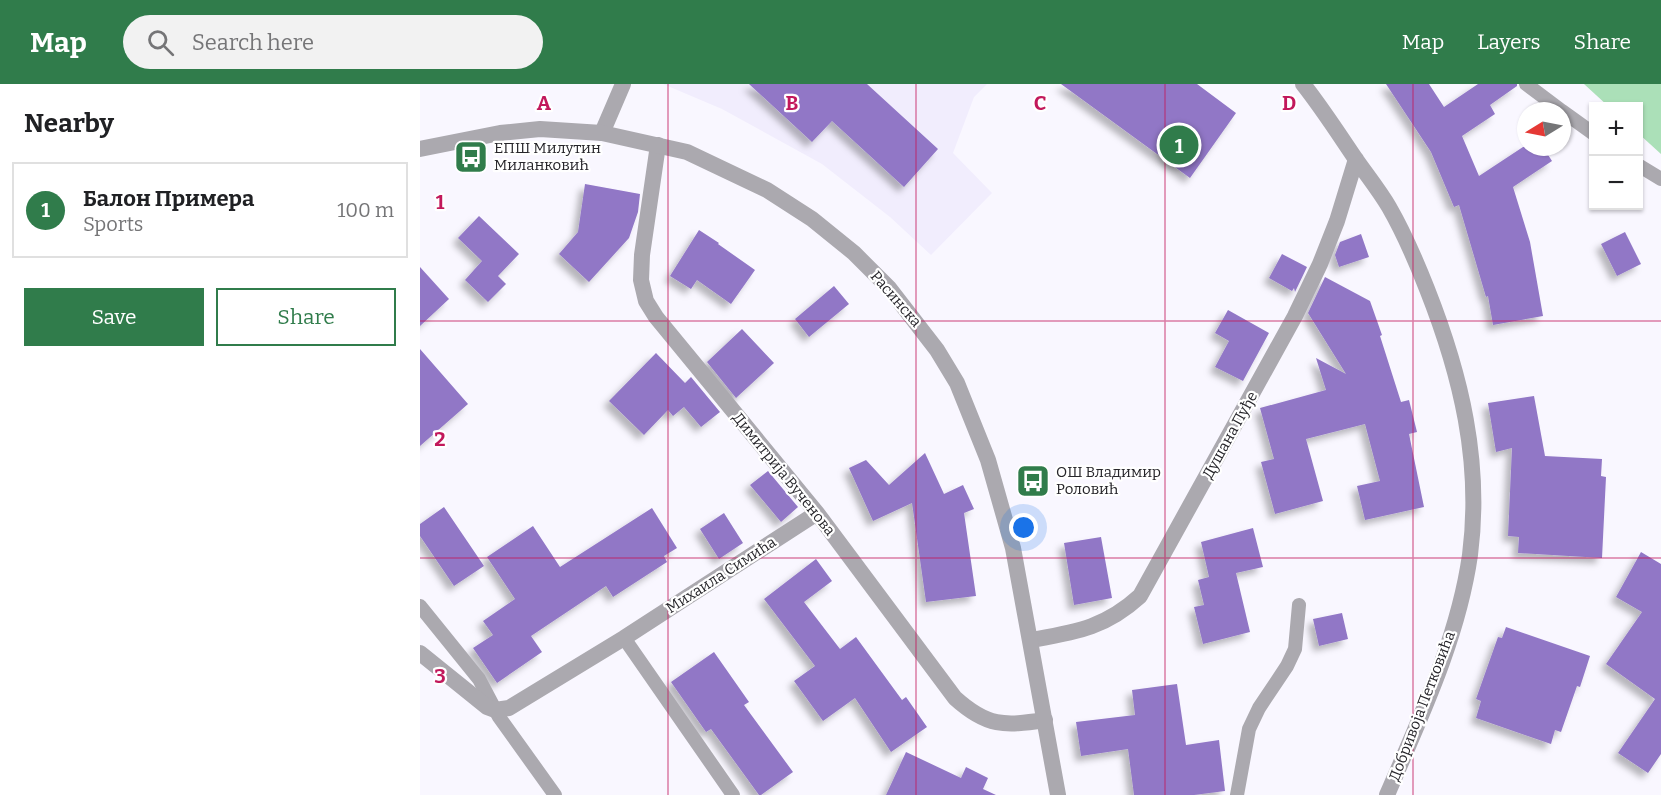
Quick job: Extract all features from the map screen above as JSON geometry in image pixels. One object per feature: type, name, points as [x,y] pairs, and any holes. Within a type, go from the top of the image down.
[{"type":"street","points":[[602,133],[623,84]]},
{"type":"street","name":"Добривоја Петковића","points":[[1303,84],[1388,205],[1409,244],[1457,373],[1467,415],[1473,458],[1474,506],[1470,556],[1462,593],[1448,647],[1387,795]]},
{"type":"street","name":"Расинска","points":[[420,149],[501,133],[540,129],[602,133],[687,152],[767,190],[812,219],[854,253],[882,281],[921,328],[957,383],[988,460],[1013,548],[1058,795]]},
{"type":"street","name":"Димитрија Вученова","points":[[658,145],[642,255],[641,280],[646,301],[656,317],[817,513],[955,698],[969,711],[984,719],[1005,724],[1045,720]]},
{"type":"street","name":"Душана Пуђе","points":[[1031,640],[1101,624],[1124,610],[1140,596],[1295,316],[1320,264],[1337,221],[1356,159]]},
{"type":"street","name":"Михаила Симића","points":[[495,710],[517,704],[817,513]]},
{"type":"street","points":[[420,653],[487,707],[495,710]]},
{"type":"lane","points":[[1526,84],[1550,102]]},
{"type":"lane","points":[[1571,118],[1589,131]]},
{"type":"lane","points":[[1643,168],[1661,178]]},
{"type":"lane","points":[[1237,795],[1249,729],[1295,649],[1299,605]]},
{"type":"lane","points":[[420,606],[479,679],[495,710],[555,795]]},
{"type":"lane","points":[[624,638],[733,795]]},
{"type":"shaded area","points":[[663,84],[987,84],[974,97],[953,153],[992,193],[931,255],[890,217],[822,164],[722,109]]},
{"type":"green space","points":[[1584,84],[1661,84],[1661,154],[1643,138],[1643,102],[1604,102]]},
{"type":"building","points":[[749,84],[867,84],[938,149],[904,187],[832,121],[812,142]]},
{"type":"building","points":[[1061,84],[1197,84],[1236,113],[1190,178]]},
{"type":"building","points":[[1386,84],[1429,84],[1444,107],[1478,84],[1517,84],[1490,105],[1495,114],[1462,136],[1479,176],[1517,151],[1517,156],[1549,156],[1552,161],[1513,187],[1530,242],[1543,316],[1493,325],[1488,296],[1486,297],[1459,205],[1454,207],[1431,152]]},
{"type":"building","points":[[585,184],[640,194],[638,212],[629,238],[589,282],[559,254],[578,232]]},
{"type":"building","points":[[479,216],[519,254],[498,276],[506,284],[488,302],[465,280],[482,261],[458,238]]},
{"type":"building","points":[[699,230],[755,270],[731,304],[697,280],[691,289],[670,276]]},
{"type":"building","points":[[1625,232],[1641,264],[1617,276],[1601,244]]},
{"type":"building","points":[[1361,234],[1369,257],[1339,267],[1335,255],[1340,242]]},
{"type":"building","points":[[1282,254],[1307,267],[1295,292],[1294,288],[1292,291],[1269,278]]},
{"type":"building","points":[[420,267],[449,299],[420,326]]},
{"type":"building","points":[[1325,277],[1370,301],[1401,402],[1409,400],[1417,432],[1409,434],[1424,507],[1365,520],[1357,486],[1380,481],[1365,424],[1306,439],[1323,501],[1275,514],[1261,462],[1274,459],[1260,408],[1326,390],[1316,358],[1346,374],[1308,313]]},
{"type":"building","points":[[834,286],[849,304],[809,337],[795,319]]},
{"type":"building","points":[[1228,310],[1269,333],[1243,381],[1215,367],[1229,341],[1215,333]]},
{"type":"building","points":[[742,329],[774,363],[736,398],[707,362]]},
{"type":"building","points":[[420,349],[468,404],[420,446]]},
{"type":"building","points":[[656,353],[685,383],[691,377],[720,412],[701,427],[684,407],[673,416],[668,410],[644,435],[609,401]]},
{"type":"building","points":[[1534,396],[1545,456],[1602,459],[1601,476],[1606,477],[1602,558],[1518,553],[1519,537],[1508,536],[1512,448],[1496,452],[1488,403]]},
{"type":"building","points":[[925,453],[944,494],[963,485],[974,509],[964,513],[976,596],[926,602],[912,503],[873,521],[849,468],[866,460],[889,485]]},
{"type":"building","points":[[768,471],[798,507],[781,522],[750,485]]},
{"type":"building","points":[[444,507],[484,566],[454,586],[420,536],[420,524]]},
{"type":"building","points":[[652,508],[677,548],[664,556],[667,562],[613,597],[606,586],[531,636],[542,652],[497,683],[473,648],[493,635],[483,621],[515,599],[487,557],[533,526],[560,567]]},
{"type":"building","points":[[724,513],[743,543],[719,559],[700,529]]},
{"type":"building","points":[[1253,528],[1263,567],[1236,573],[1250,632],[1203,644],[1194,607],[1204,605],[1198,580],[1209,577],[1201,542]]},
{"type":"building","points":[[1101,537],[1112,598],[1074,605],[1064,543]]},
{"type":"building","points":[[1641,552],[1661,564],[1661,754],[1648,773],[1618,753],[1655,699],[1606,664],[1642,612],[1616,597]]},
{"type":"building","points":[[816,559],[832,581],[804,602],[840,649],[856,637],[902,700],[906,697],[927,727],[891,752],[855,698],[823,721],[794,681],[815,666],[764,599]]},
{"type":"building","points":[[1342,613],[1348,639],[1319,646],[1313,619]]},
{"type":"building","points":[[1506,627],[1590,656],[1561,732],[1555,730],[1551,744],[1476,718],[1481,701],[1476,699],[1498,637],[1502,638]]},
{"type":"building","points":[[714,652],[749,702],[744,705],[793,772],[761,795],[711,729],[706,732],[671,682]]},
{"type":"building","points":[[1177,684],[1186,745],[1219,740],[1225,791],[1194,795],[1134,795],[1128,749],[1081,756],[1076,722],[1135,715],[1132,690]]},
{"type":"building","points":[[906,752],[961,778],[966,767],[988,778],[983,789],[996,795],[886,795]]},
{"type":"place","name":"Балон Примера","points":[[1179,145]]},
{"type":"place","name":"ЕПШ Милутин Миланковић","points":[[471,157]]},
{"type":"place","name":"ОШ Владимир Роловић","points":[[1033,481]]}]
